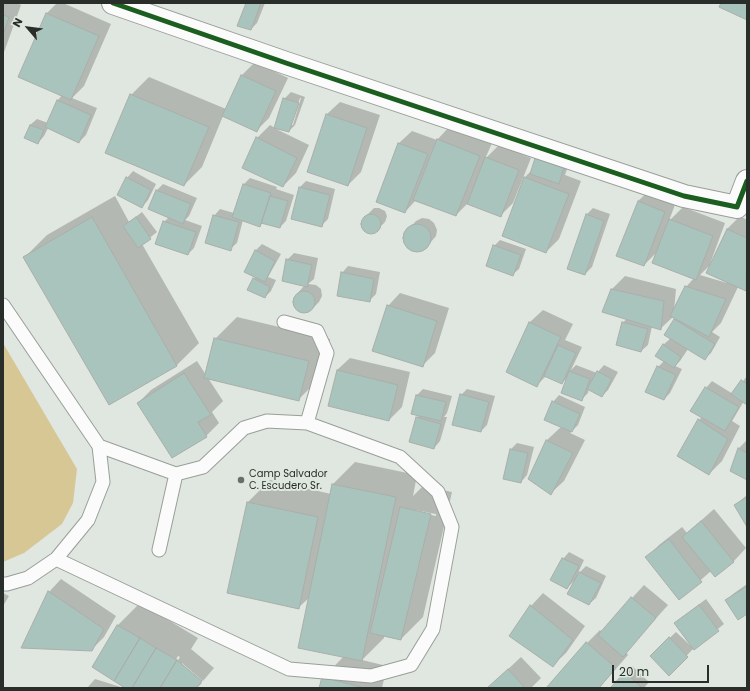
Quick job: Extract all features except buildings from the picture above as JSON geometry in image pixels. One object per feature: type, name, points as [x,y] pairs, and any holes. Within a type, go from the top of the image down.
[{"type":"street","points":[[113,3],[286,63],[684,196],[742,209],[747,181]]},
{"type":"lane","points":[[3,305],[99,446],[103,482],[88,520],[56,559],[28,578],[3,584]]},
{"type":"lane","points":[[284,322],[317,331],[327,353],[308,424]]},
{"type":"lane","points":[[56,559],[289,669],[371,676],[411,666],[433,629],[452,527],[438,492],[400,457],[308,424],[267,421],[244,428],[203,466],[176,474],[99,446]]},
{"type":"lane","points":[[159,550],[176,474]]},
{"type":"shaded area","points":[[3,343],[77,469],[73,503],[62,524],[24,553],[3,562]]},
{"type":"cycle path","points":[[113,3],[286,63],[684,196],[737,207],[747,181]]},
{"type":"place","name":"Camp Salvador C. Escudero Sr.","points":[[241,480]]}]
